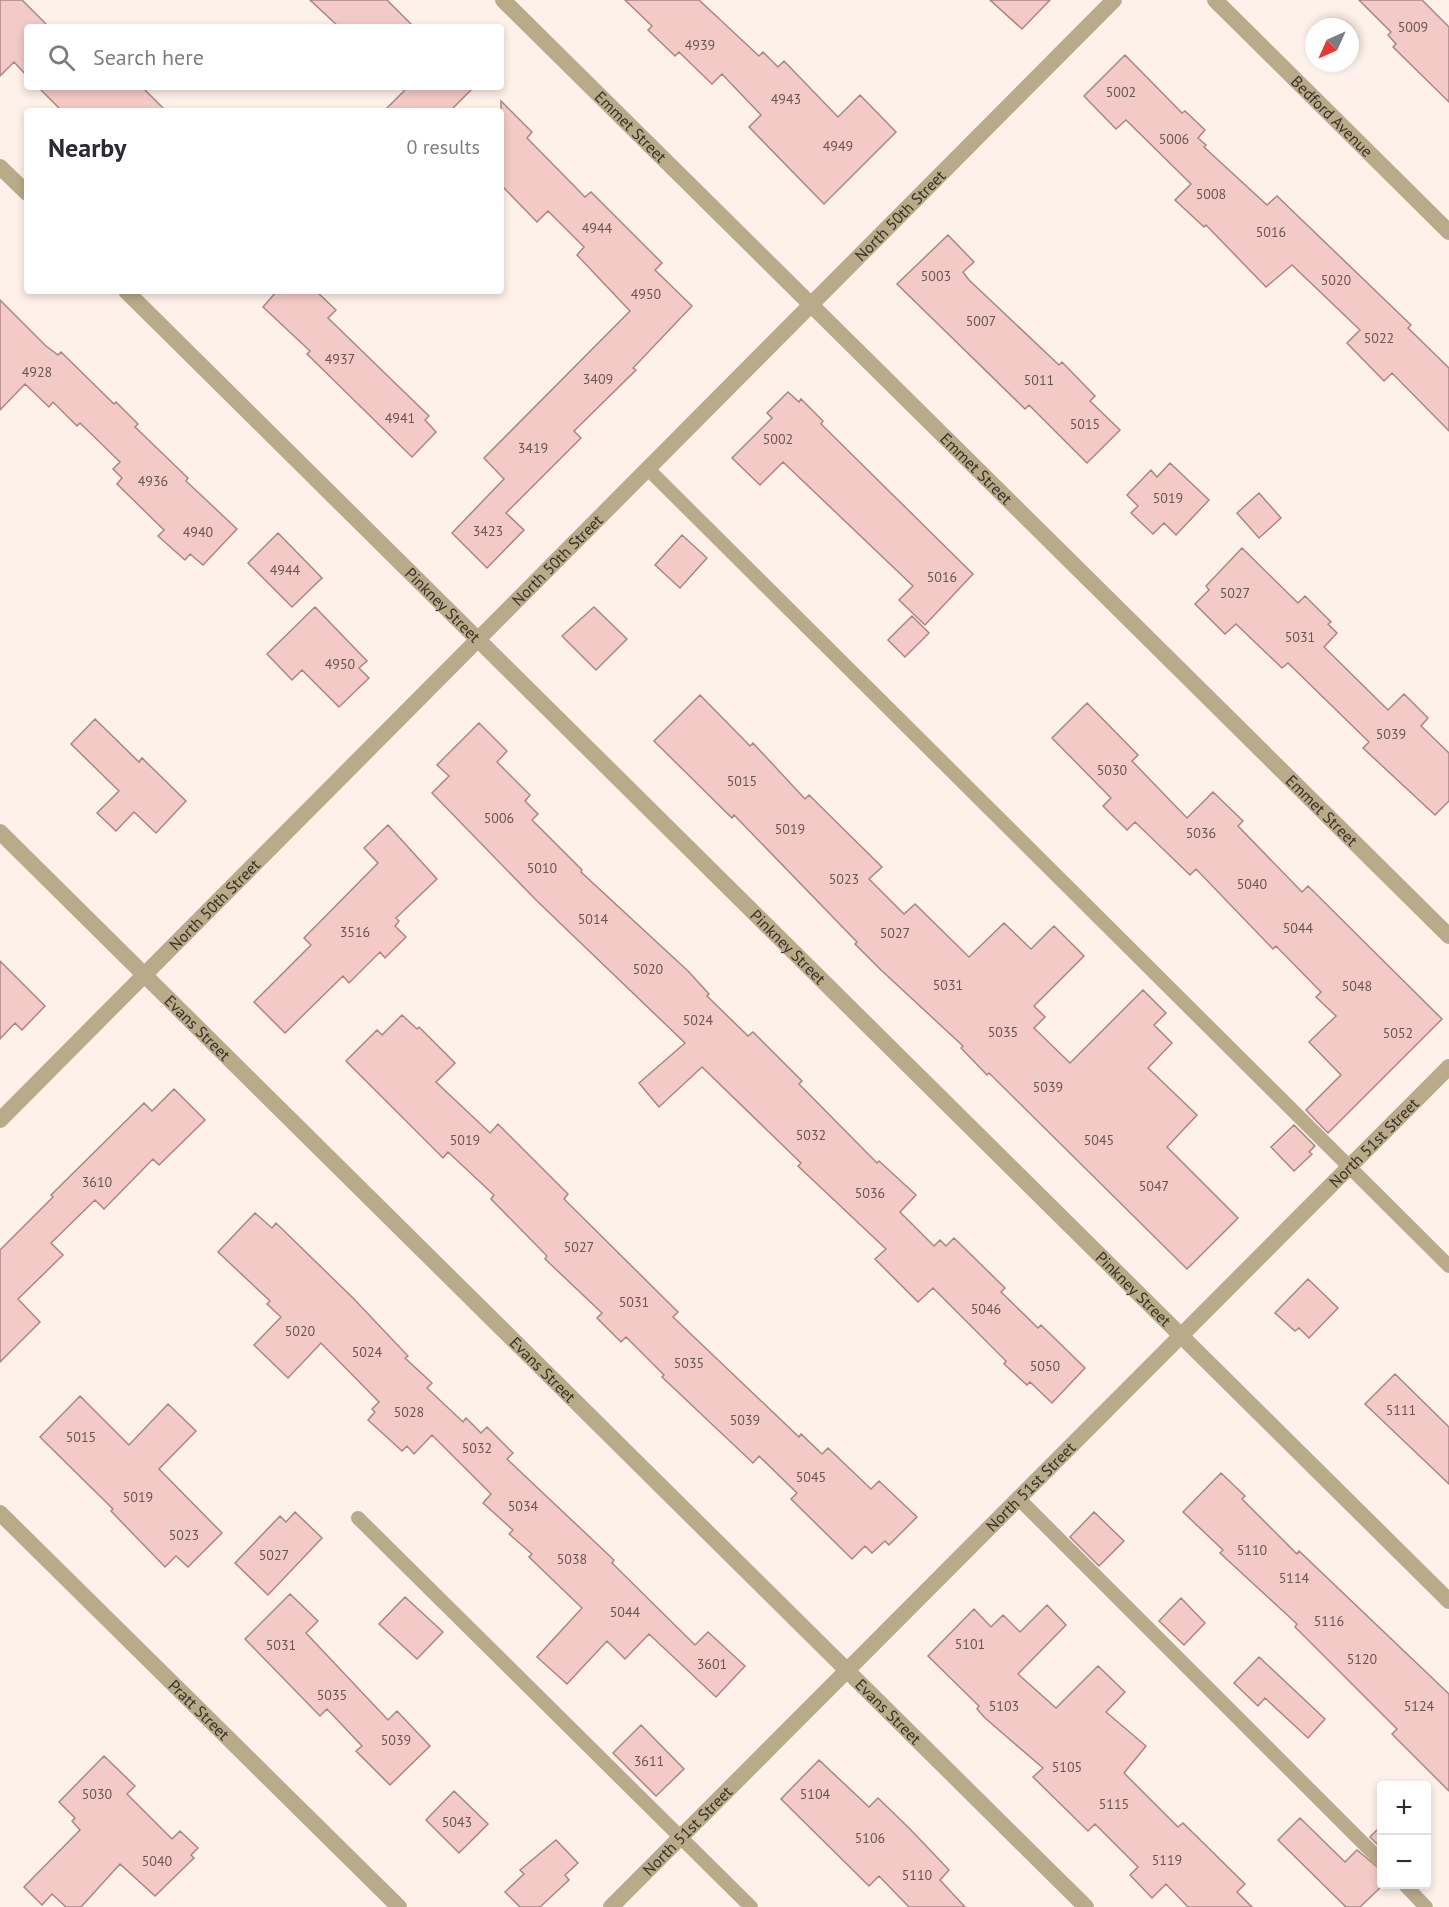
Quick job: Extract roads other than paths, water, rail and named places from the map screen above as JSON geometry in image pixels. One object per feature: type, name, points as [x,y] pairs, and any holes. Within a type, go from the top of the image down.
[{"type":"street","name":"Emmet Street","points":[[503,0],[1449,936]]},
{"type":"street","name":"North 50th Street","points":[[0,1120],[1114,0]]},
{"type":"street","name":"Bedford Avenue","points":[[1215,0],[1449,232]]},
{"type":"street","points":[[0,167],[24,191]]},
{"type":"street","name":"Pinkney Street","points":[[129,294],[1449,1601]]},
{"type":"street","name":"Evans Street","points":[[0,832],[1086,1907]]},
{"type":"street","name":"North 51st Street","points":[[611,1907],[1449,1066]]},
{"type":"street","name":"Pratt Street","points":[[0,1513],[399,1907]]},
{"type":"lane","points":[[648,469],[1449,1266]]},
{"type":"lane","points":[[1018,1498],[1377,1857]]},
{"type":"lane","points":[[358,1518],[751,1907]]},
{"type":"lane","points":[[1409,1889],[1426,1907]]}]
